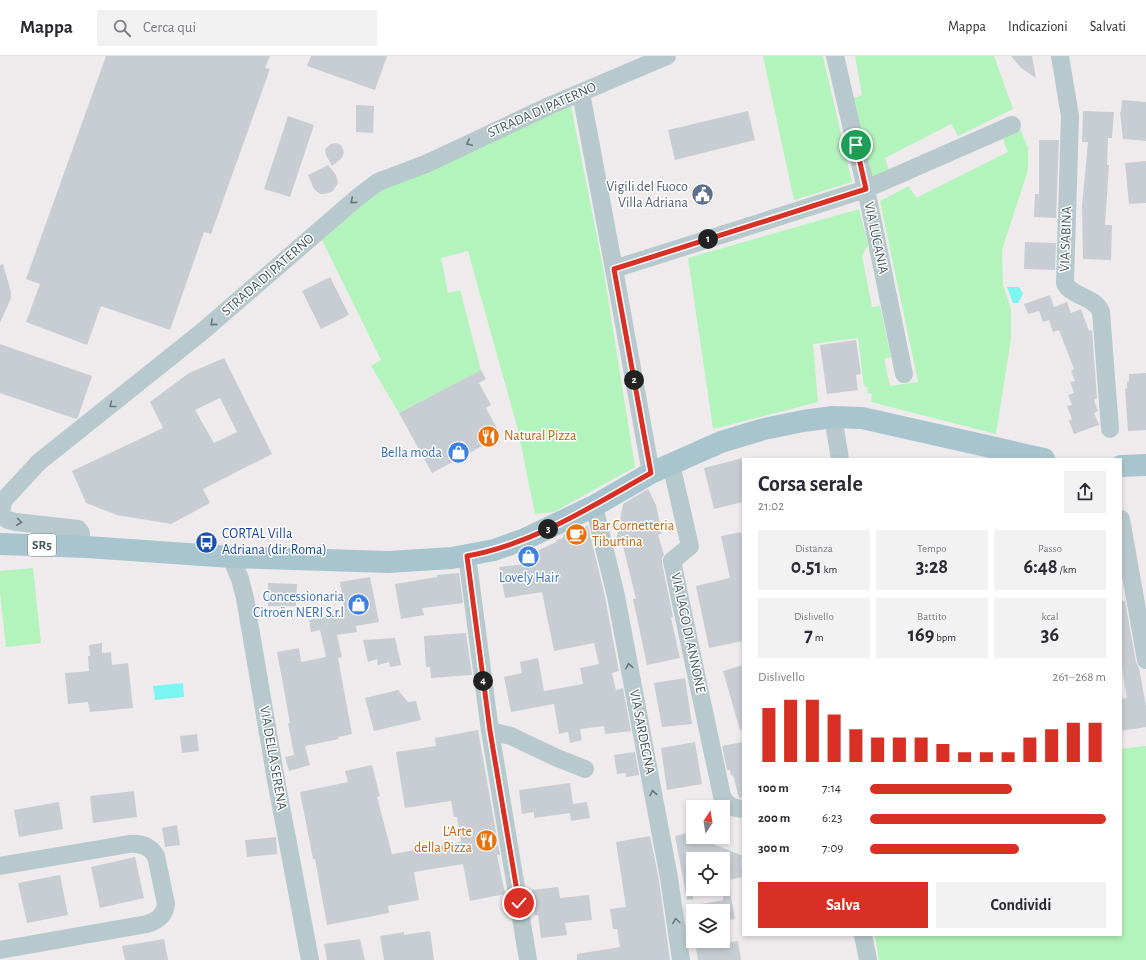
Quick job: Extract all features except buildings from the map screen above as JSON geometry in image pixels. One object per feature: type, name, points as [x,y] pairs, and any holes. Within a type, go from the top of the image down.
[{"type":"main road","name":"SR5","points":[[1,544],[80,547],[231,557],[388,562],[437,560],[467,556],[494,550],[525,540],[594,506],[651,473],[721,442],[783,424],[833,417],[862,418],[1040,458]]},
{"type":"main road","points":[[1122,466],[1146,465]]},
{"type":"street","name":"STRADA DI PATERNO","points":[[80,547],[81,534],[78,529],[16,522],[6,519],[2,515],[1,509],[5,499],[39,462],[203,331],[320,229],[378,182],[428,163],[549,106],[667,56]]},
{"type":"street","name":"VIA LUCANIA","points":[[835,56],[866,189],[904,374]]},
{"type":"street","name":"VIA SABINA","points":[[1060,56],[1069,106],[1070,123],[1065,280],[1066,286],[1069,289],[1095,304],[1101,312],[1110,429]]},
{"type":"street","points":[[581,93],[651,473]]},
{"type":"street","points":[[614,269],[866,189],[1012,125]]},
{"type":"street","points":[[833,417],[840,458]]},
{"type":"street","name":"VIA LAGO DI ANNONE","points":[[671,464],[690,546],[672,561],[722,796],[727,804],[737,808]]},
{"type":"street","name":"VIA SARDEGNA","points":[[594,506],[616,596],[669,878],[681,960]]},
{"type":"street","points":[[1122,525],[1146,660]]},
{"type":"street","points":[[467,556],[490,731],[528,960]]},
{"type":"street","name":"VIA DELLA SERENA","points":[[231,557],[240,579],[245,598],[276,780],[310,960]]},
{"type":"street","points":[[490,731],[511,736],[555,758],[585,769]]},
{"type":"street","points":[[0,866],[129,844],[140,844],[152,850],[156,856],[166,904],[164,912],[161,916],[147,924],[0,950]]},
{"type":"street","points":[[864,936],[868,960]]},
{"type":"green space","points":[[763,56],[823,56],[852,182],[794,200]]},
{"type":"green space","points":[[855,56],[994,56],[1013,109],[958,136],[951,124],[885,158],[889,170],[872,178],[854,98],[862,95]]},
{"type":"green space","points":[[571,106],[603,267],[635,467],[554,512],[535,514],[518,430],[468,251],[441,258],[448,293],[460,290],[481,370],[399,413],[371,366],[381,360],[322,240],[377,192]]},
{"type":"green space","points":[[1020,129],[1028,148],[1028,170],[1002,250],[1003,285],[1011,309],[1011,339],[996,434],[871,402],[872,394],[867,393],[868,387],[864,386],[858,338],[813,344],[818,402],[713,429],[688,258],[859,209],[868,245],[862,256],[872,307],[880,306],[891,357],[884,359],[890,386],[918,382],[880,201],[909,186],[916,198],[1008,152],[1003,139]]},
{"type":"green space","points":[[33,568],[41,643],[6,647],[0,593],[0,571]]},
{"type":"green space","points":[[1146,746],[1146,960],[879,960],[875,936],[1122,936],[1122,749]]},
{"type":"water","points":[[1007,287],[1019,287],[1023,294],[1018,303],[1013,303]]},
{"type":"water","points":[[183,683],[184,697],[155,700],[153,686]]},
{"type":"place","name":"Vigili del Fuoco Villa Adriana","points":[[703,195]]},
{"type":"place","name":"Natural Pizza","points":[[488,436]]},
{"type":"place","name":"Bella moda","points":[[458,453]]},
{"type":"place","name":"Bar Cornetteria Tiburtina","points":[[577,534]]},
{"type":"place","name":"CORTAL Villa Adriana (dir. Roma)","points":[[206,542]]},
{"type":"place","name":"Lovely Hair","points":[[529,556]]},
{"type":"place","name":"Concessionaria Citroën NERI S.r.l","points":[[359,605]]},
{"type":"place","name":"L'Arte della Pizza","points":[[487,840]]},
{"type":"route","points":[[519,903],[490,731],[467,556],[494,550],[525,540],[594,506],[651,473],[614,269],[866,189],[856,145]]}]
